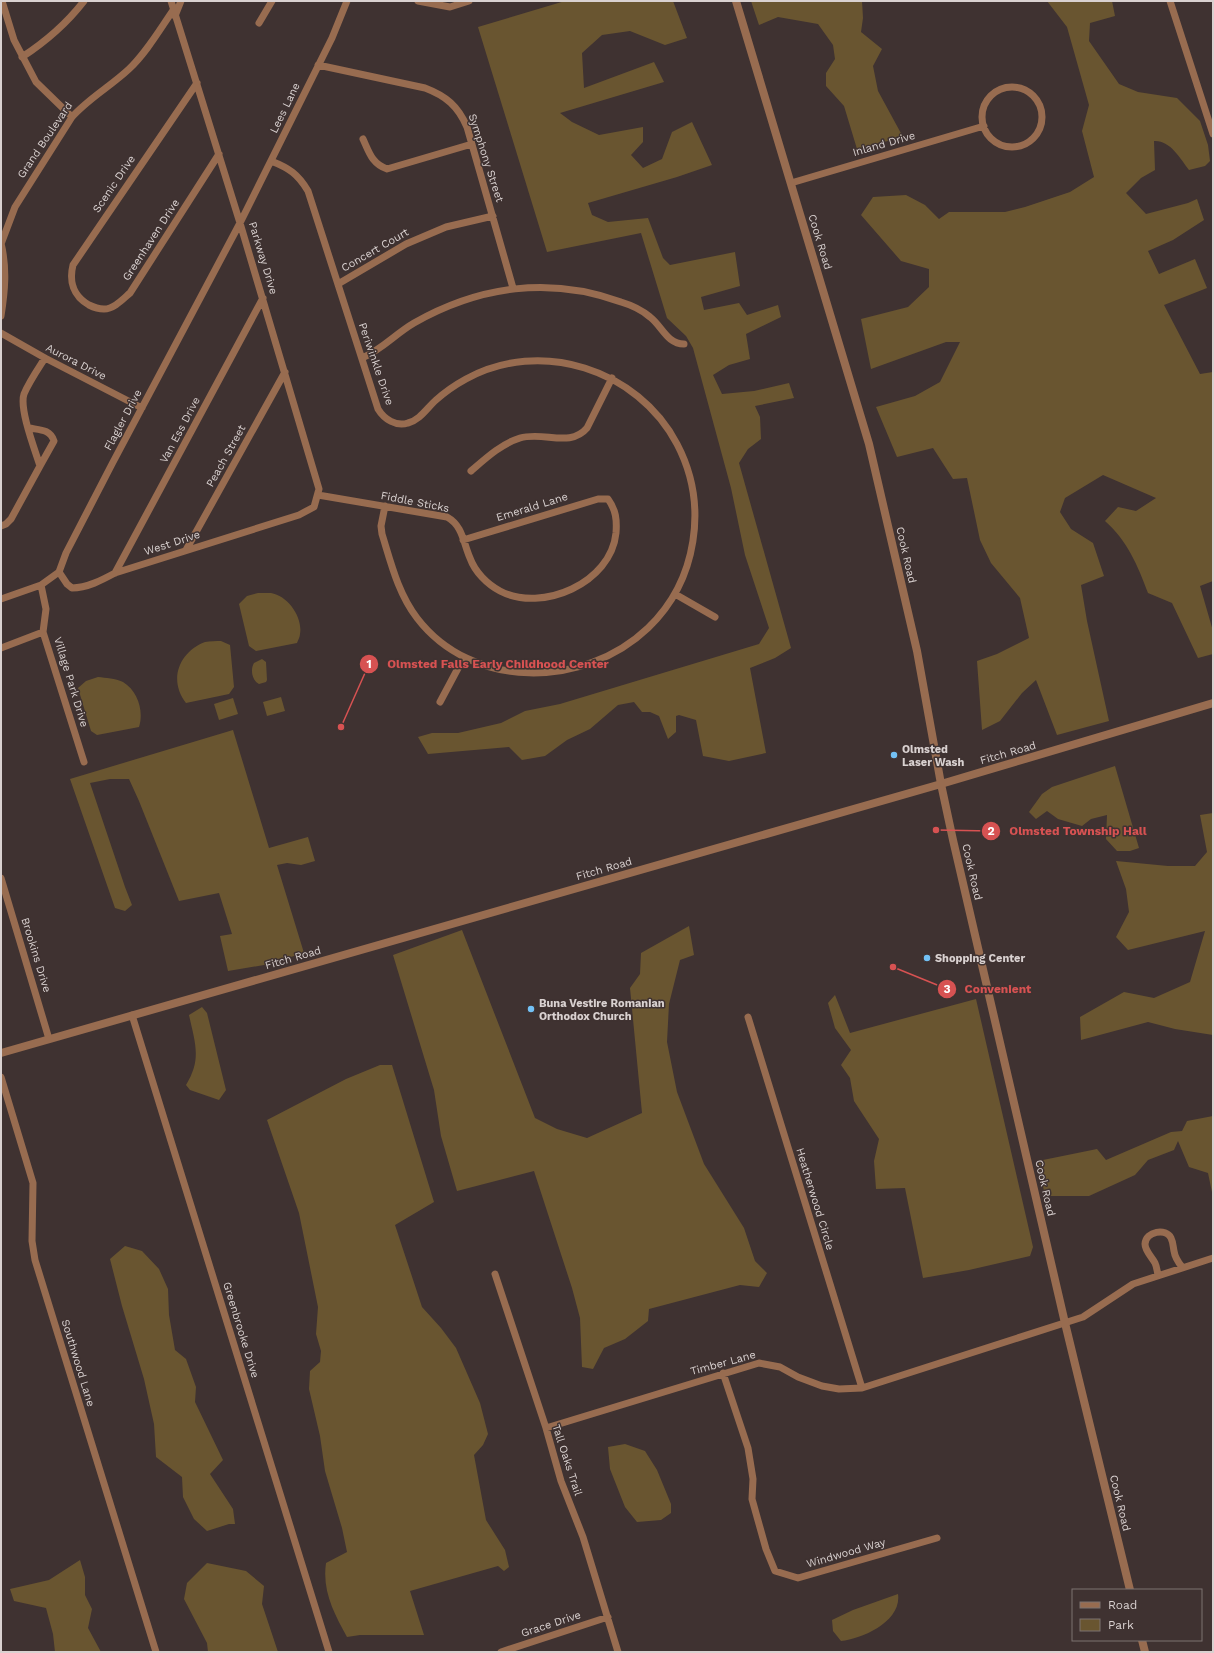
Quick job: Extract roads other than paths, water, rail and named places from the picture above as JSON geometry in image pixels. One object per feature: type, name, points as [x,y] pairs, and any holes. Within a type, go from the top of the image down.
[{"type":"street","points":[[2,1],[14,40],[36,82],[72,117]]},
{"type":"street","points":[[22,57],[39,46],[75,13],[84,1]]},
{"type":"street","name":"Parkway Drive","points":[[171,1],[263,298],[319,489],[318,495]]},
{"type":"street","name":"Grand Boulevard","points":[[1,244],[15,208],[72,117],[84,104],[129,68],[174,13],[181,1]]},
{"type":"street","points":[[259,24],[272,1]]},
{"type":"street","name":"Lees Lane","points":[[240,223],[332,38],[347,1]]},
{"type":"street","points":[[418,1],[450,7],[469,1]]},
{"type":"street","name":"Cook Road","points":[[736,1],[869,444],[916,651],[941,784],[1065,1323],[1130,1589]]},
{"type":"street","points":[[1170,1],[1213,134]]},
{"type":"street","name":"Symphony Street","points":[[318,65],[412,85],[437,93],[450,101],[459,111],[467,127],[513,288]]},
{"type":"street","name":"Scenic Drive","points":[[83,301],[75,293],[71,283],[73,265],[197,83]]},
{"type":"street","points":[[1019,87],[1029,92],[1039,103],[1042,113],[1042,120],[1036,135],[1028,142],[1014,147],[1004,146],[989,135],[984,126],[982,116],[984,106],[994,93],[1003,88],[1019,87]]},
{"type":"street","name":"Inland Drive","points":[[791,183],[984,126]]},
{"type":"street","points":[[363,139],[370,157],[374,162],[380,167],[387,168],[472,144]]},
{"type":"street","name":"Greenhaven Drive","points":[[83,301],[92,306],[104,309],[115,305],[130,293],[219,154]]},
{"type":"street","name":"Periwinkle Drive","points":[[271,161],[294,172],[308,191],[380,412],[386,418],[400,424],[416,420],[442,395],[468,378],[510,363],[534,360],[561,362],[592,370],[612,378],[628,388],[645,402],[663,422],[678,444],[689,474],[695,502],[694,534],[688,562],[675,594],[648,629],[625,647],[598,660],[573,668],[553,672],[519,674],[490,668],[464,658],[431,634],[417,618],[398,585],[382,534],[381,526],[385,506]]},
{"type":"street","name":"Concert Court","points":[[338,284],[393,250],[420,237],[458,224],[493,216]]},
{"type":"street","name":"Flagler Drive","points":[[59,572],[70,546],[240,223]]},
{"type":"street","points":[[1,244],[6,264],[4,299],[1,316]]},
{"type":"street","points":[[362,358],[378,350],[412,324],[442,308],[481,294],[513,288],[534,287],[558,288],[596,294],[619,301],[643,312],[658,325],[668,338],[678,344],[684,344]]},
{"type":"street","name":"Van Ess Drive","points":[[115,573],[263,298]]},
{"type":"street","name":"Aurora Drive","points":[[1,333],[45,358],[142,408]]},
{"type":"street","points":[[40,466],[23,401],[25,392],[45,358]]},
{"type":"street","name":"Peach Street","points":[[186,550],[285,372]]},
{"type":"street","points":[[471,470],[500,447],[521,438],[545,436],[568,439],[581,434],[587,428],[612,378]]},
{"type":"street","points":[[1,526],[6,524],[11,519],[54,441],[52,435],[47,431],[29,428]]},
{"type":"street","name":"West Drive","points":[[59,572],[66,584],[72,588],[78,588],[102,580],[115,573],[299,515],[314,507],[318,495]]},
{"type":"street","name":"Fiddle Sticks","points":[[318,495],[447,517],[457,525],[470,559],[487,582],[500,591],[515,596],[529,598],[553,595],[570,590],[585,582],[604,564],[611,551],[616,536],[616,519],[613,506],[608,499]]},
{"type":"street","name":"Emerald Lane","points":[[463,540],[592,501],[608,499]]},
{"type":"street","points":[[1,599],[41,585],[59,572]]},
{"type":"street","name":"Village Park Drive","points":[[41,585],[46,609],[43,632],[84,762]]},
{"type":"street","points":[[675,594],[715,617]]},
{"type":"street","points":[[1,648],[43,632]]},
{"type":"street","points":[[440,702],[464,658]]},
{"type":"street","name":"Fitch Road","points":[[1,1053],[941,784],[1213,703]]},
{"type":"street","name":"Brookins Drive","points":[[1,878],[49,1039]]},
{"type":"street","name":"Greenbrooke Drive","points":[[132,1015],[329,1652]]},
{"type":"street","name":"Heatherwood Circle","points":[[748,1017],[862,1388]]},
{"type":"street","name":"Southwood Lane","points":[[1,1077],[32,1183],[32,1241],[35,1260],[156,1652]]},
{"type":"street","points":[[1158,1275],[1156,1265],[1147,1251],[1145,1244],[1146,1239],[1152,1234],[1158,1232],[1165,1232],[1171,1237],[1176,1259],[1182,1268]]},
{"type":"street","name":"Timber Lane","points":[[546,1428],[722,1373],[759,1363],[780,1367],[798,1377],[822,1386],[839,1389],[862,1388],[1083,1317],[1133,1284],[1213,1258]]},
{"type":"street","name":"Tall Oaks Trail","points":[[495,1274],[546,1428],[561,1481],[583,1537],[618,1652]]},
{"type":"street","name":"Windwood Way","points":[[722,1373],[748,1448],[753,1479],[752,1499],[766,1549],[775,1571],[798,1578],[937,1538]]},
{"type":"street","name":"Grace Drive","points":[[501,1652],[608,1618]]},
{"type":"street","points":[[1142,1641],[1145,1652]]},
{"type":"place","name":"Olmsted Falls Early Childhood Center","points":[[341,727]]},
{"type":"place","name":"Olmsted Laser Wash","points":[[894,755]]},
{"type":"place","name":"Olmsted Township Hall","points":[[936,830]]},
{"type":"place","name":"Shopping Center","points":[[927,958]]},
{"type":"place","name":"Convenient","points":[[893,967]]},
{"type":"place","name":"Buna Vestire Romanian Orthodox Church","points":[[531,1009]]}]
